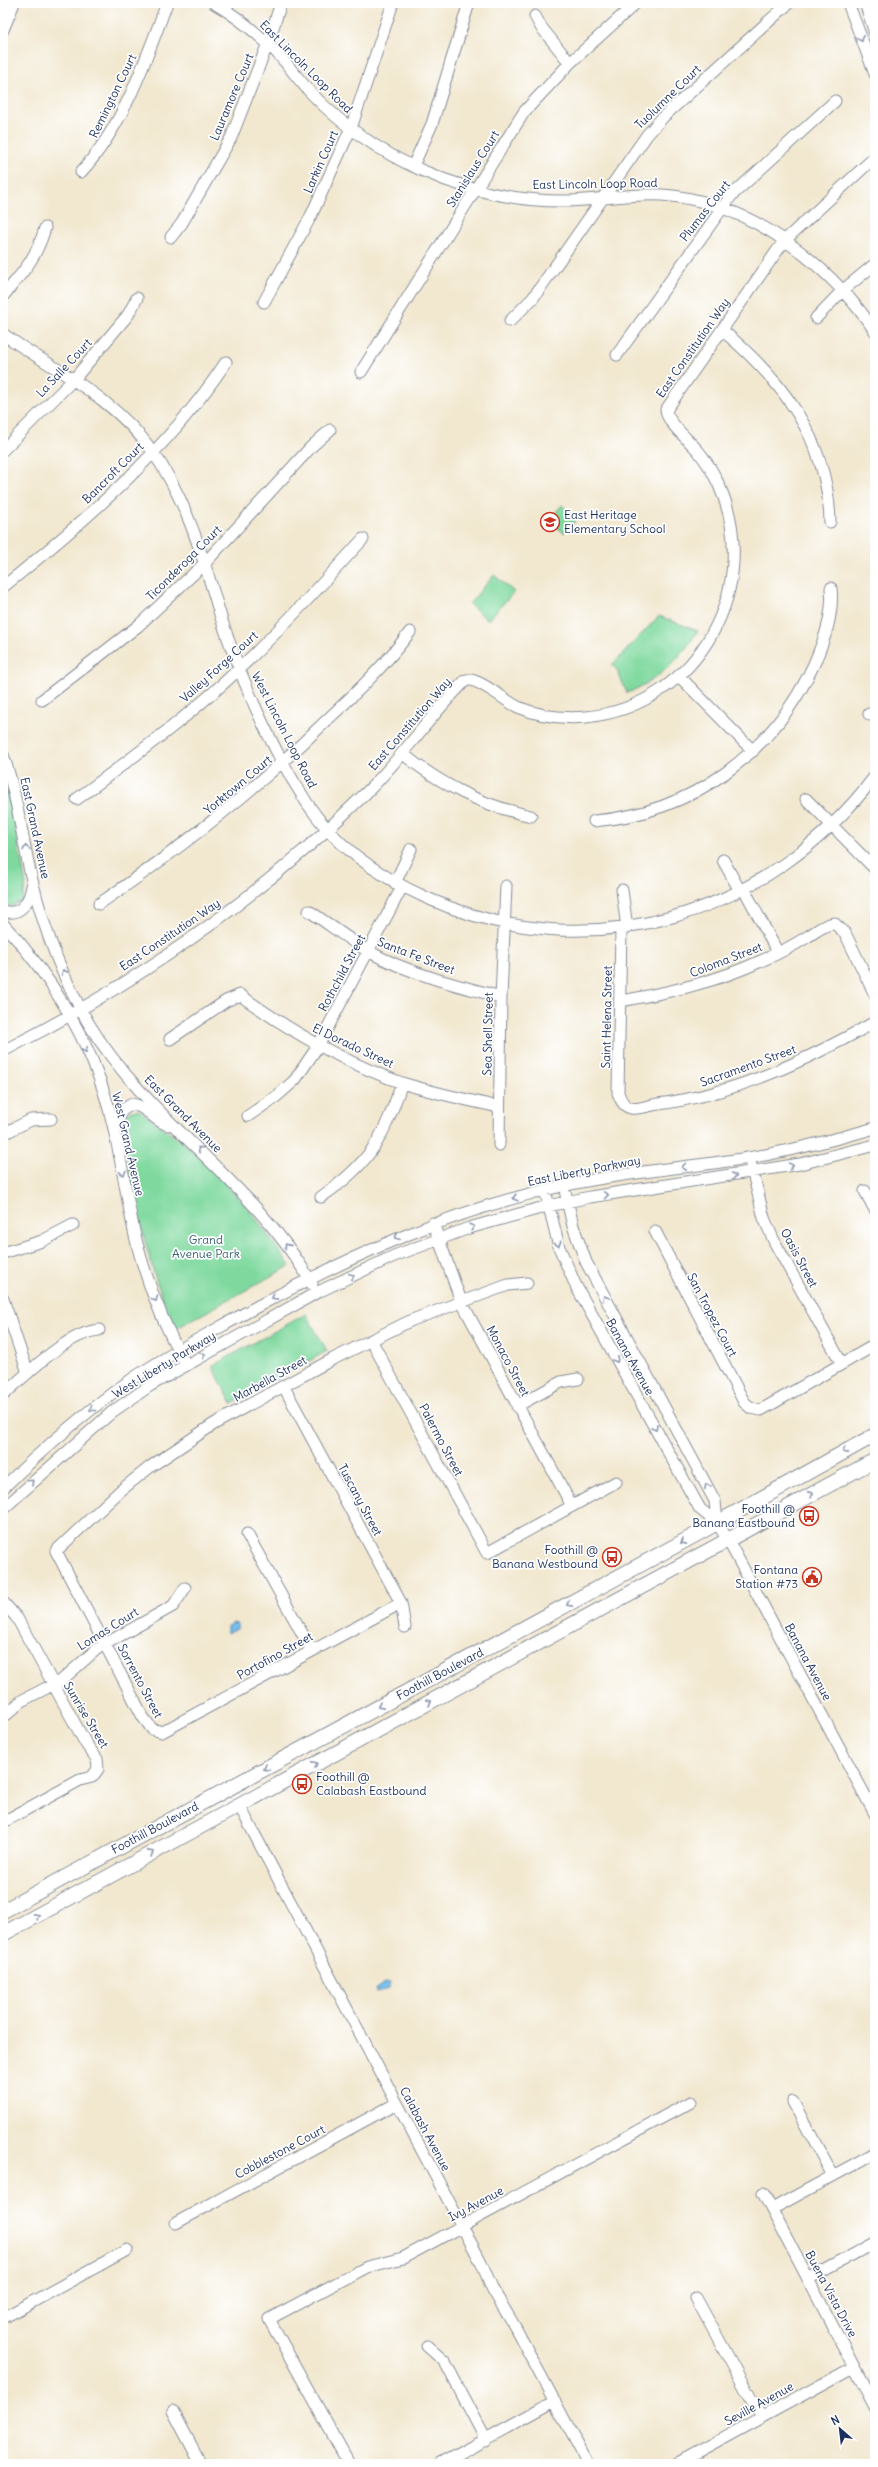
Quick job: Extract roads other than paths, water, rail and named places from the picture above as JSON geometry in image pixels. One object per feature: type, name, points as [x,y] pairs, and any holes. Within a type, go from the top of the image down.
[{"type":"main road","name":"Foothill Boulevard","points":[[3,1911],[717,1523],[875,1435]]},
{"type":"main road","name":"Foothill Boulevard","points":[[3,1934],[875,1460]]},
{"type":"street","points":[[3,30],[14,3]]},
{"type":"street","name":"Remington Court","points":[[81,172],[101,151],[139,77],[167,3]]},
{"type":"street","name":"East Lincoln Loop Road","points":[[214,3],[228,12],[268,44],[314,96],[351,128],[413,166],[476,190],[516,198],[545,201],[662,195],[722,207],[758,224],[784,241],[822,272],[842,291],[875,331]]},
{"type":"street","name":"Lauramore Court","points":[[171,237],[182,224],[231,138],[268,44],[281,3]]},
{"type":"street","name":"Larkin Court","points":[[264,302],[311,216],[351,128],[393,3]]},
{"type":"street","points":[[413,166],[432,124],[469,3]]},
{"type":"street","name":"Stanislaus Court","points":[[361,372],[524,112],[570,63],[636,3]]},
{"type":"street","name":"Tuolumne Court","points":[[510,321],[533,298],[604,198],[631,155],[664,117],[789,3]]},
{"type":"street","points":[[848,3],[875,74]]},
{"type":"street","points":[[865,3],[875,33]]},
{"type":"street","points":[[535,16],[570,63]]},
{"type":"street","name":"Plumas Court","points":[[617,355],[722,207],[745,182],[835,101]]},
{"type":"street","name":"East Constitution Way","points":[[3,1051],[81,1007],[194,937],[263,886],[366,793],[403,754],[466,680],[477,681],[503,700],[533,712],[579,718],[606,714],[636,705],[658,693],[680,677],[707,643],[719,619],[731,580],[733,540],[729,513],[718,482],[699,452],[668,419],[666,410],[784,241],[875,158]]},
{"type":"street","points":[[3,296],[26,269],[38,251],[45,228]]},
{"type":"street","points":[[816,318],[842,291],[875,264]]},
{"type":"street","name":"La Salle Court","points":[[3,450],[75,378],[128,315],[136,298]]},
{"type":"street","points":[[722,330],[766,371],[806,427],[825,475],[830,522]]},
{"type":"street","name":"West Lincoln Loop Road","points":[[3,334],[75,378],[104,400],[130,424],[153,452],[182,506],[205,563],[239,669],[250,696],[284,763],[310,807],[327,829],[353,853],[399,885],[469,915],[504,923],[562,930],[624,929],[689,913],[742,890],[790,861],[833,826]]},
{"type":"street","name":"Bancroft Court","points":[[3,587],[75,528],[153,452],[212,384],[226,362]]},
{"type":"street","name":"Ticonderoga Court","points":[[42,700],[138,626],[205,563],[311,447],[330,430]]},
{"type":"street","name":"Valley Forge Court","points":[[77,799],[158,739],[239,669],[308,600],[363,539]]},
{"type":"street","points":[[594,821],[642,813],[679,801],[714,782],[753,751],[788,711],[808,676],[828,623],[833,601],[831,588]]},
{"type":"street","name":"Yorktown Court","points":[[99,904],[223,815],[284,763],[385,664],[410,632]]},
{"type":"street","points":[[680,677],[753,751]]},
{"type":"street","points":[[403,754],[431,776],[468,796],[503,810],[531,816]]},
{"type":"street","name":"East Grand Avenue","points":[[3,755],[14,788],[33,883],[48,935],[90,1025],[130,1080],[174,1126],[222,1170],[275,1230],[309,1278],[316,1293]]},
{"type":"street","points":[[833,826],[875,776]]},
{"type":"street","points":[[806,799],[875,869]]},
{"type":"street","name":"Rothchild Street","points":[[248,1116],[295,1080],[318,1046],[368,951],[399,885],[411,849]]},
{"type":"street","points":[[723,860],[778,953]]},
{"type":"street","points":[[3,911],[12,912],[23,907],[30,898],[33,883]]},
{"type":"street","name":"Sea Shell Street","points":[[499,1145],[501,997],[506,886]]},
{"type":"street","name":"Saint Helena Street","points":[[622,890],[624,929],[618,1093],[623,1104]]},
{"type":"street","name":"Santa Fe Street","points":[[309,911],[368,951],[454,985],[501,997]]},
{"type":"street","name":"Coloma Street","points":[[621,1001],[681,990],[721,978],[778,953],[808,937],[824,925],[834,923],[845,933],[875,995]]},
{"type":"street","name":"West Grand Avenue","points":[[3,924],[31,954],[60,997],[96,1071],[115,1133],[141,1258],[158,1307],[186,1365]]},
{"type":"street","name":"El Dorado Street","points":[[170,1039],[226,1002],[240,995],[318,1046],[402,1083],[500,1107]]},
{"type":"street","name":"Sacramento Street","points":[[623,1104],[632,1109],[689,1100],[726,1089],[807,1058],[875,1022]]},
{"type":"street","points":[[321,1197],[359,1167],[375,1147],[387,1126],[402,1083]]},
{"type":"street","points":[[115,1133],[121,1111],[132,1104],[140,1106],[162,1123],[174,1126]]},
{"type":"street","points":[[3,1134],[31,1120],[51,1119]]},
{"type":"street","name":"East Liberty Parkway","points":[[309,1278],[385,1242],[433,1223],[544,1190],[750,1158],[830,1141],[875,1128]]},
{"type":"street","points":[[316,1293],[394,1256],[439,1239],[548,1206],[753,1173],[800,1164],[875,1145]]},
{"type":"street","name":"Oasis Street","points":[[750,1158],[764,1218],[774,1241],[842,1364]]},
{"type":"street","name":"Banana Avenue","points":[[564,1186],[567,1202],[586,1262],[715,1501],[717,1523]]},
{"type":"street","name":"Banana Avenue","points":[[544,1190],[559,1248],[576,1286],[700,1509],[717,1523],[728,1540],[875,1814]]},
{"type":"street","points":[[865,1191],[875,1210]]},
{"type":"street","name":"Monaco Street","points":[[433,1223],[462,1301],[572,1506]]},
{"type":"street","points":[[3,1253],[42,1241],[73,1225]]},
{"type":"street","name":"San Tropez Court","points":[[655,1231],[744,1402],[751,1408],[761,1410],[842,1364]]},
{"type":"street","name":"West Liberty Parkway","points":[[3,1488],[90,1411],[134,1378],[178,1351],[309,1278]]},
{"type":"street","name":"Marbella Street","points":[[56,1551],[120,1491],[169,1454],[214,1424],[412,1320],[508,1285],[527,1283]]},
{"type":"street","name":"West Liberty Parkway","points":[[3,1509],[112,1412],[186,1365],[316,1293]]},
{"type":"street","points":[[3,1299],[28,1373]]},
{"type":"street","points":[[3,1395],[28,1373],[80,1335],[99,1330]]},
{"type":"street","name":"Palermo Street","points":[[372,1340],[487,1552],[572,1506]]},
{"type":"street","points":[[842,1364],[875,1345]]},
{"type":"street","points":[[517,1406],[561,1382],[578,1378]]},
{"type":"street","name":"Tuscany Street","points":[[284,1387],[401,1603],[405,1628]]},
{"type":"street","points":[[572,1506],[616,1482]]},
{"type":"street","points":[[247,1534],[312,1651]]},
{"type":"street","name":"Sorrento Street","points":[[56,1551],[143,1717],[152,1729],[162,1732]]},
{"type":"street","name":"Lomas Court","points":[[3,1715],[7,1714],[23,1700],[62,1680],[87,1656],[105,1643],[173,1606],[185,1588]]},
{"type":"street","name":"Sunrise Street","points":[[3,1602],[17,1618],[52,1685],[97,1759],[98,1770],[92,1778],[80,1780],[3,1822]]},
{"type":"street","name":"Portofino Street","points":[[162,1732],[401,1603]]},
{"type":"street","name":"Calabash Avenue","points":[[239,1805],[462,2226],[496,2295],[555,2400],[588,2464]]},
{"type":"street","name":"Ivy Avenue","points":[[349,2464],[269,2319],[367,2267],[403,2258],[691,2102]]},
{"type":"street","points":[[793,2102],[833,2176]]},
{"type":"street","name":"Cobblestone Court","points":[[176,2223],[397,2103]]},
{"type":"street","points":[[772,2209],[875,2153]]},
{"type":"street","name":"Buena Vista Drive","points":[[763,2193],[875,2407]]},
{"type":"street","points":[[808,2279],[875,2243]]},
{"type":"street","points":[[3,2318],[127,2250]]},
{"type":"street","points":[[696,2298],[761,2417]]},
{"type":"street","points":[[427,2346],[445,2362],[486,2440]]},
{"type":"street","name":"Seville Avenue","points":[[676,2464],[854,2367]]},
{"type":"street","points":[[440,2464],[486,2440],[555,2400]]},
{"type":"street","points":[[173,2411],[201,2464]]},
{"type":"water","points":[[234,1623],[238,1625],[238,1628],[227,1633],[227,1626]]},
{"type":"water","points":[[384,1983],[390,1983],[388,1989],[377,1992],[376,1989]]},
{"type":"place","name":"East Heritage Elementary School","points":[[550,522]]},
{"type":"place","name":"Foothill @ Banana Eastbound","points":[[809,1516]]},
{"type":"place","name":"Foothill @ Banana Westbound","points":[[612,1557]]},
{"type":"place","name":"Fontana Station #73","points":[[812,1577]]},
{"type":"place","name":"Foothill @ Calabash Eastbound","points":[[302,1784]]},
{"type":"park label","name":"Grand Avenue Park","points":[[206,1247]]}]
